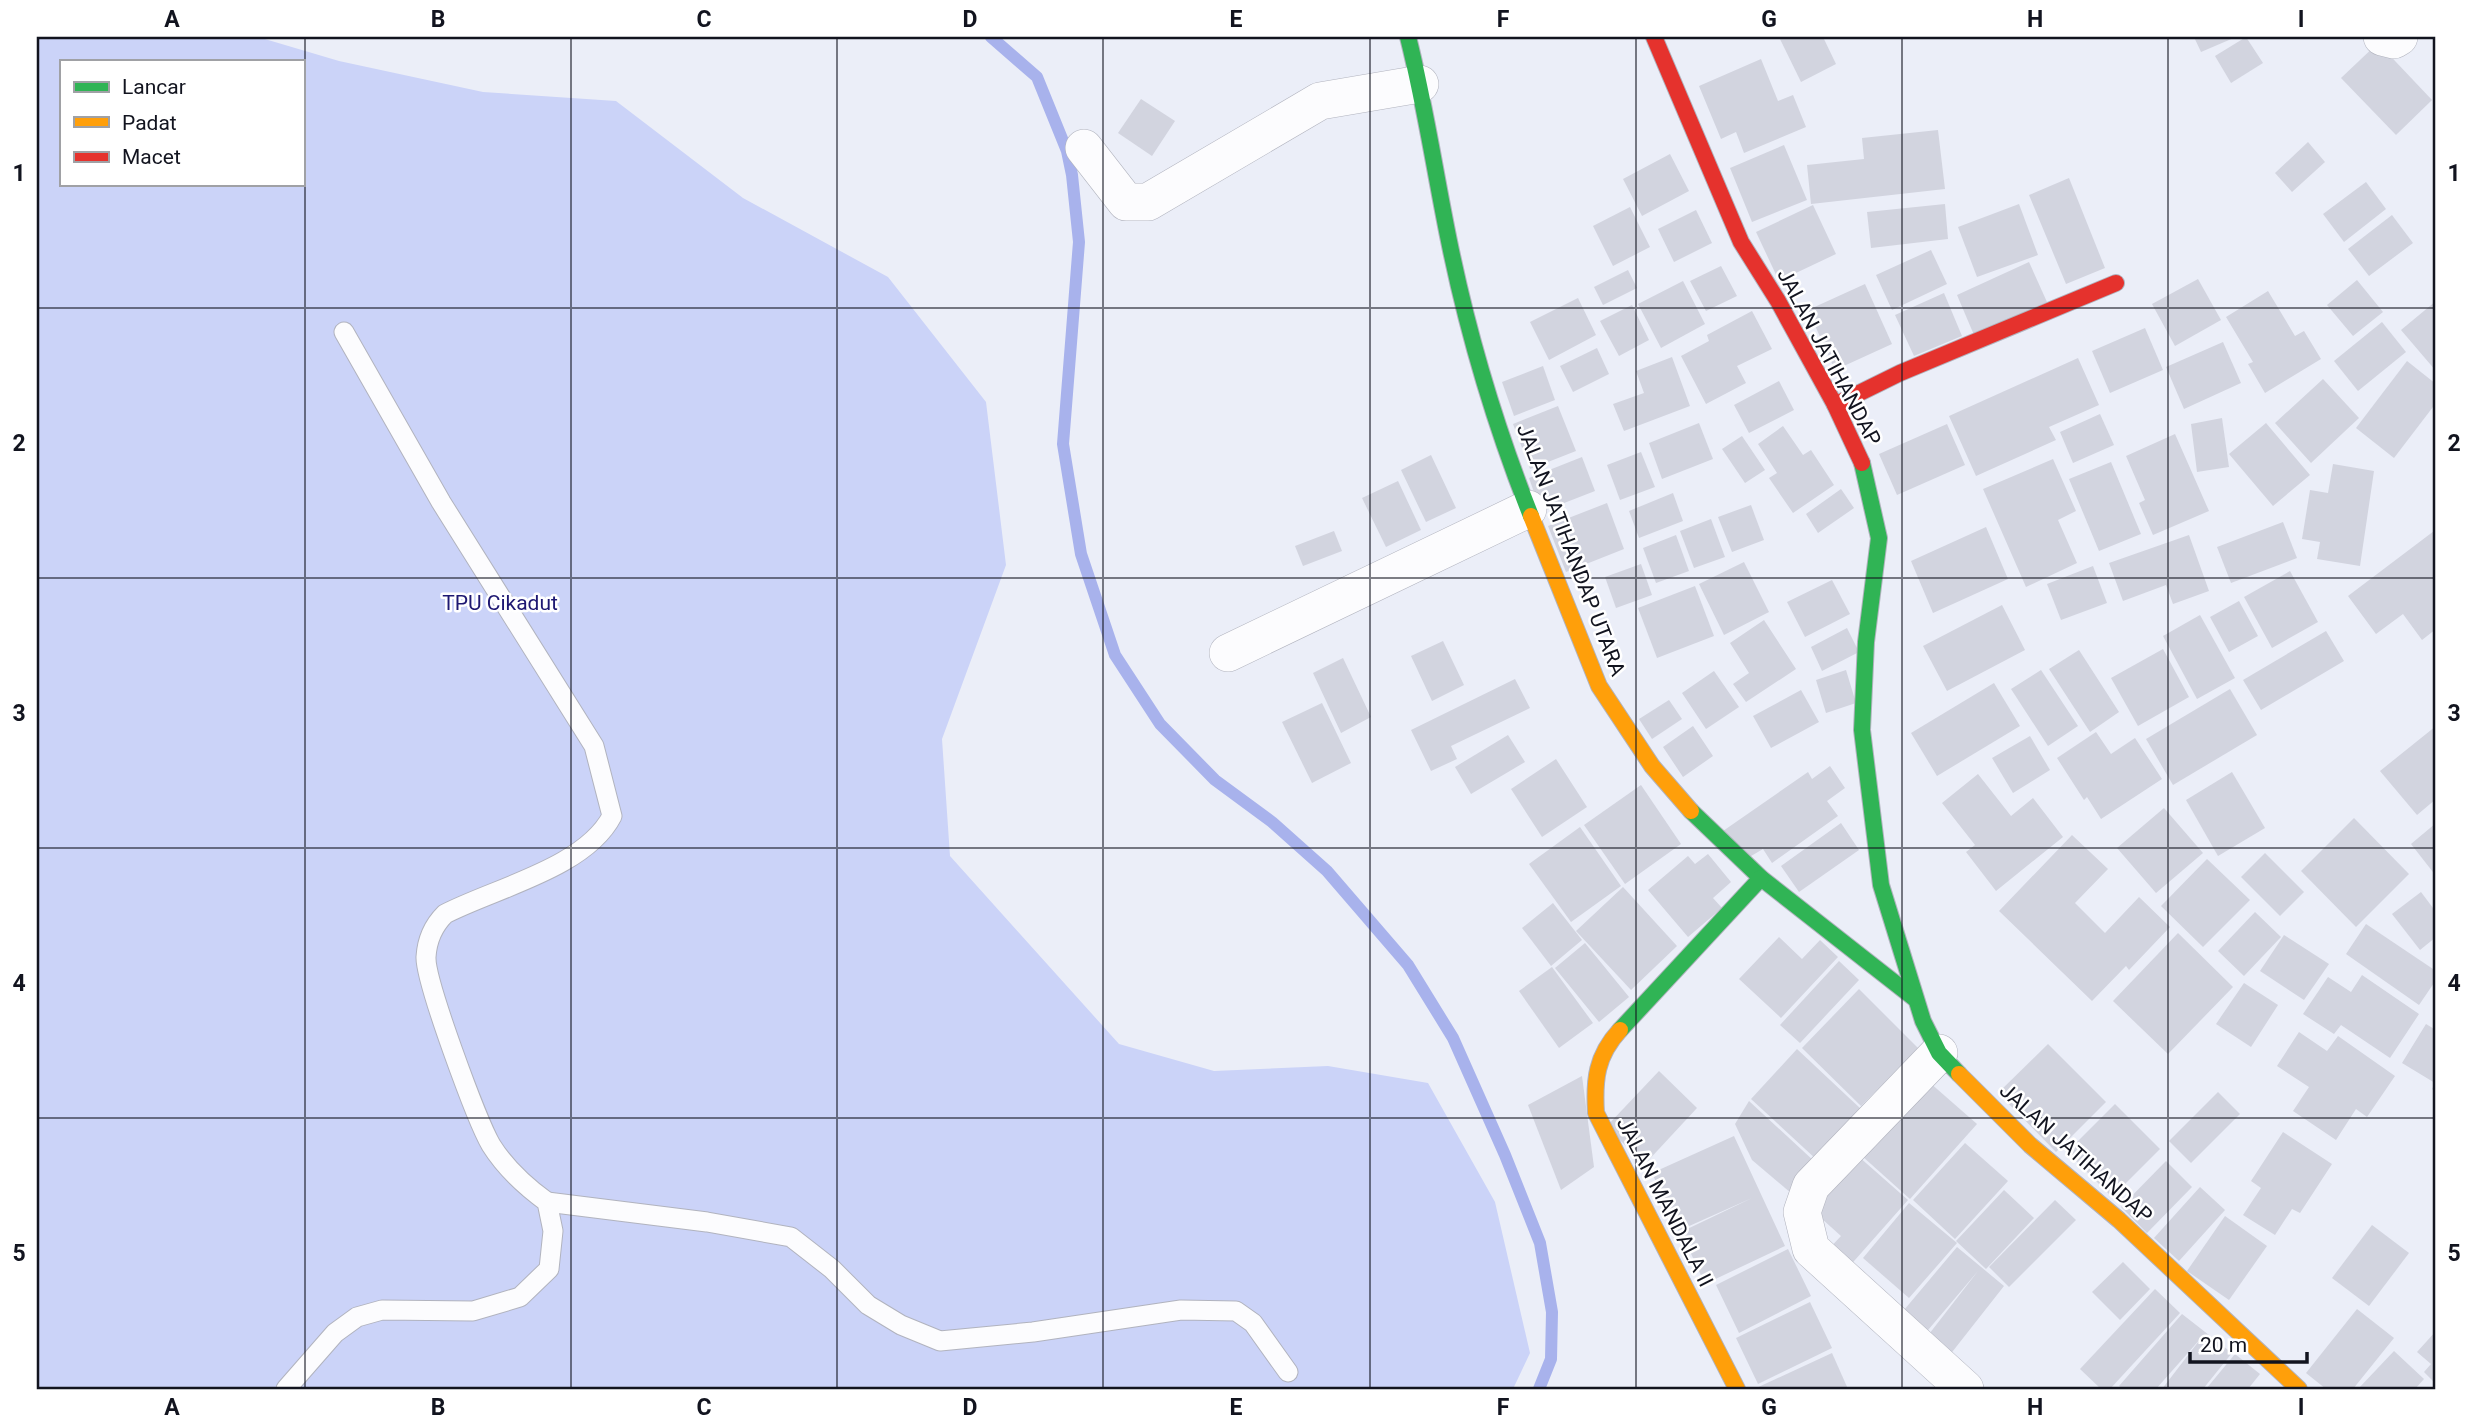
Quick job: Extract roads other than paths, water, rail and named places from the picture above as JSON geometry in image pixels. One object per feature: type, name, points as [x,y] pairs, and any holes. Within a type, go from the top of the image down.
[{"type":"street","name":"JALAN JATIHANDAP UTARA","points":[[1408,37],[1420,84],[1449,242],[1476,354],[1528,509],[1599,685],[1652,766],[1702,824],[1761,878],[1914,998]]},
{"type":"street","name":"JALAN JATIHANDAP","points":[[1654,37],[1741,242],[1778,301],[1835,405],[1863,466],[1879,538],[1866,642],[1862,730],[1881,885],[1914,998],[1939,1053],[2030,1145],[2119,1220],[2299,1389]]},
{"type":"street","points":[[2382,37],[2394,40],[2399,37]]},
{"type":"street","points":[[1084,148],[1126,202],[1148,202],[1320,101],[1420,84]]},
{"type":"street","points":[[1835,405],[1900,373],[2116,283]]},
{"type":"street","points":[[1228,653],[1528,509]]},
{"type":"street","name":"JALAN MANDALA II","points":[[1737,1389],[1596,1113],[1594,1076],[1607,1044],[1761,878]]},
{"type":"street","points":[[1939,1053],[1811,1186],[1802,1212],[1811,1249],[1965,1389]]},
{"type":"lane","points":[[344,332],[441,502],[594,746],[611,803],[612,816],[604,831],[567,860],[444,914],[433,927],[426,959],[446,1028],[491,1144],[521,1183],[547,1202],[707,1222],[791,1237],[832,1269],[868,1305],[901,1325],[940,1340],[1033,1332],[1181,1310],[1236,1311],[1253,1323],[1288,1373]]},
{"type":"lane","points":[[286,1389],[335,1333],[357,1317],[382,1310],[473,1311],[520,1297],[549,1269],[553,1231],[547,1202]]},
{"type":"waterway","points":[[991,37],[1037,77],[1067,151],[1072,175],[1079,242],[1063,444],[1081,554],[1115,655],[1160,724],[1215,780],[1272,822],[1327,871],[1408,965],[1453,1038],[1505,1155],[1540,1243],[1552,1312],[1551,1359],[1539,1389]]},
{"type":"park label","name":"TPU Cikadut","points":[[500,603]]}]
